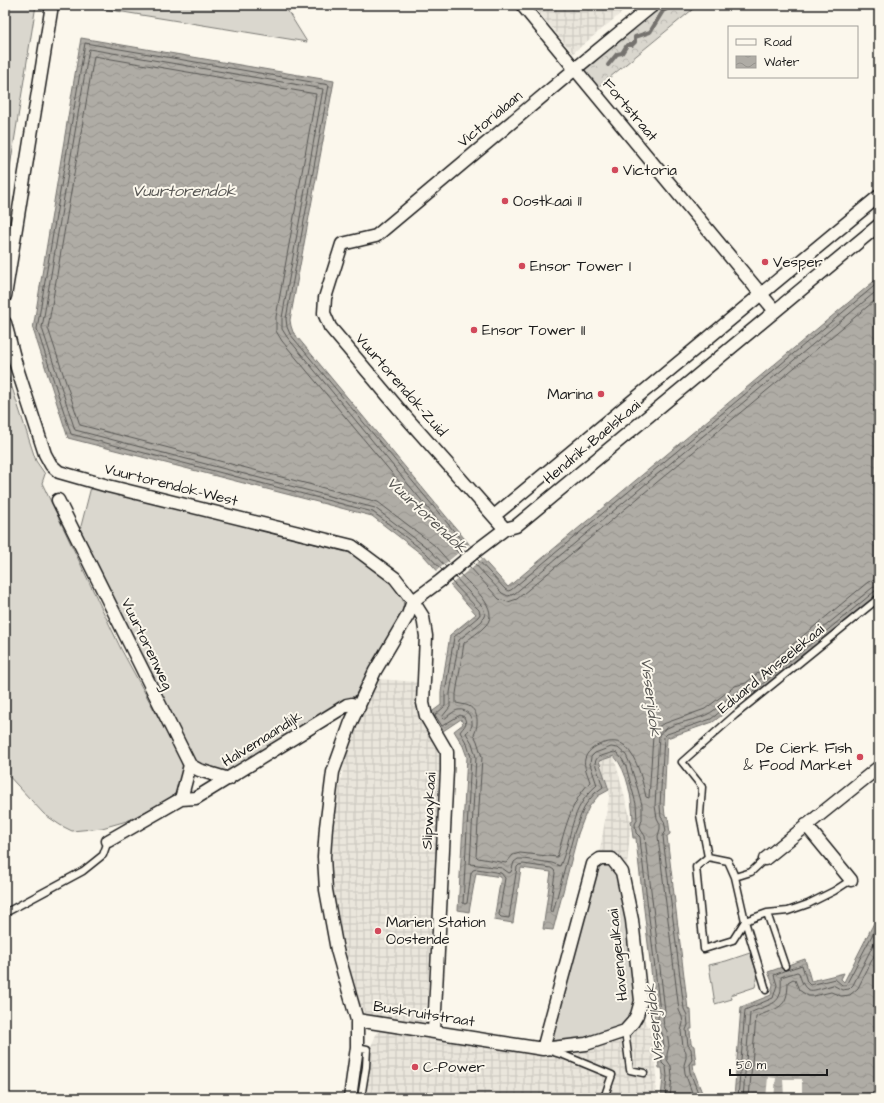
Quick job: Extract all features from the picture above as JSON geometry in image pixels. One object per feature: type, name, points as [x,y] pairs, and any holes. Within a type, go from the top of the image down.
[{"type":"street","points":[[5,296],[52,5]]},
{"type":"street","name":"Fortstraat","points":[[522,5],[775,311]]},
{"type":"street","name":"Victorialaan","points":[[342,244],[376,236],[575,69],[654,5]]},
{"type":"street","name":"Hendrik Baelskaai","points":[[494,516],[879,196]]},
{"type":"street","name":"Hendrik Baelskaai","points":[[413,601],[505,529],[516,526],[879,225]]},
{"type":"street","name":"Vuurtorendok-Zuid","points":[[342,244],[325,298],[324,313],[330,327],[405,416],[505,529]]},
{"type":"street","name":"Vuurtorendok-West","points":[[5,323],[16,364],[45,454],[51,465],[59,472],[108,486],[352,546],[395,578],[413,601]]},
{"type":"street","name":"Vuurtorenweg","points":[[58,500],[190,766]]},
{"type":"street","points":[[359,707],[375,671],[408,615],[413,601]]},
{"type":"street","name":"Slipwaykaai","points":[[413,601],[423,617],[426,636],[423,703],[426,716],[446,752],[447,770],[434,1031]]},
{"type":"street","name":"Halvemaandijk","points":[[108,841],[181,800],[196,798],[347,705],[352,704],[359,707]]},
{"type":"street","name":"Buskruitstraat","points":[[359,707],[351,722],[333,772],[324,857],[326,890],[337,950],[357,1020],[543,1049]]},
{"type":"street","points":[[181,800],[190,766],[229,779]]},
{"type":"street","points":[[765,858],[879,767]]},
{"type":"street","points":[[806,825],[851,880]]},
{"type":"street","name":"Havengeulkaai","points":[[543,1049],[593,864],[600,859],[612,859],[622,872],[632,920],[640,1001],[637,1016],[625,1031]]},
{"type":"street","points":[[350,1098],[357,1047],[357,1020]]},
{"type":"street","points":[[543,1049],[586,1044],[625,1031]]},
{"type":"lane","name":"Eduard Anseelekaai","points":[[708,857],[700,815],[702,787],[682,762],[735,715],[879,598]]},
{"type":"lane","name":"Halvemaandijk","points":[[5,913],[82,871],[103,855],[108,841]]},
{"type":"lane","points":[[766,990],[745,921],[735,877],[728,861],[708,857],[696,867],[704,949],[733,940],[745,921],[767,913],[788,911],[808,904],[834,891],[851,880]]},
{"type":"lane","points":[[735,877],[751,872],[765,858]]},
{"type":"lane","points":[[767,913],[785,966]]},
{"type":"lane","points":[[625,1031],[630,1070],[644,1073]]},
{"type":"lane","points":[[357,1047],[366,1049],[366,1067],[360,1098]]},
{"type":"lane","points":[[543,1049],[566,1056],[612,1075],[604,1098]]},
{"type":"shaded area","points":[[533,5],[631,5],[573,53]]},
{"type":"shaded area","points":[[380,679],[417,682],[417,706],[434,738],[439,753],[441,769],[425,1038],[542,1055],[558,1013],[596,872],[609,798],[609,789],[599,761],[614,756],[631,821],[625,888],[639,1011],[653,1034],[657,1075],[655,1098],[354,1098],[357,1076],[382,1020],[366,1015],[359,1004],[341,949],[333,890],[332,827],[345,761],[352,737],[361,714]]},
{"type":"green space","points":[[5,5],[36,5],[5,198]]},
{"type":"green space","points":[[80,5],[284,5],[307,42]]},
{"type":"green space","points":[[659,5],[698,5],[598,87],[582,68]]},
{"type":"green space","points":[[5,366],[36,461],[45,474],[42,483],[121,649],[182,761],[183,779],[176,793],[162,803],[127,821],[102,828],[72,831],[60,825],[44,814],[5,772]]},
{"type":"green space","points":[[91,487],[350,553],[379,572],[398,591],[403,600],[403,606],[400,615],[355,696],[343,701],[228,773],[196,763],[80,530]]},
{"type":"green space","points":[[600,863],[608,863],[622,884],[636,1001],[627,1021],[615,1030],[583,1041],[550,1045],[596,872]]},
{"type":"green space","points":[[750,953],[758,975],[755,987],[731,995],[732,999],[715,1004],[709,965]]},
{"type":"water","points":[[81,38],[334,81],[290,320],[293,332],[469,544],[508,587],[879,277],[879,593],[749,700],[743,699],[713,722],[667,738],[664,806],[665,816],[668,817],[670,834],[667,836],[688,1009],[691,1010],[691,1044],[694,1046],[696,1064],[693,1064],[694,1072],[704,1098],[661,1098],[663,1076],[662,1068],[659,1068],[657,1050],[660,1047],[658,1033],[656,1033],[654,1013],[656,1013],[636,838],[633,838],[631,821],[633,820],[632,804],[623,770],[614,756],[599,761],[609,790],[598,796],[589,807],[584,818],[578,834],[553,930],[543,929],[551,872],[521,868],[513,923],[494,920],[501,877],[476,873],[469,912],[458,910],[467,757],[463,746],[454,731],[463,724],[461,719],[440,733],[429,714],[441,705],[441,692],[450,635],[476,614],[424,556],[372,516],[68,438],[33,329]]},
{"type":"water","points":[[879,913],[879,1098],[734,1098],[741,1007],[771,995],[773,984],[768,972],[805,959],[811,981],[844,973],[841,979],[844,982]]},
{"type":"pier","points":[[469,544],[482,559],[449,586],[435,572]]},
{"type":"pier","points":[[768,1077],[776,1078],[774,1098],[766,1098]]},
{"type":"pier","points":[[783,1079],[802,1079],[802,1098],[784,1098]]},
{"type":"waterway","points":[[608,65],[617,54],[622,53],[627,45],[632,45],[635,42],[635,37],[650,32],[663,11],[674,5]]},
{"type":"place","name":"Victoria","points":[[615,170]]},
{"type":"place","name":"Oostkaai 11","points":[[505,201]]},
{"type":"place","name":"Vesper","points":[[765,262]]},
{"type":"place","name":"Ensor Tower I","points":[[522,266]]},
{"type":"place","name":"Ensor Tower II","points":[[474,330]]},
{"type":"place","name":"Marina","points":[[601,394]]},
{"type":"place","name":"De Cierk Fish & Food Market","points":[[860,757]]},
{"type":"place","name":"Marien Station Oostende","points":[[378,931]]},
{"type":"place","name":"C-Power","points":[[415,1067]]},
{"type":"water label","name":"Vuurtorendok","points":[[184,191]]},
{"type":"water label","name":"Vuurtorendok","points":[[427,515]]},
{"type":"water label","name":"Visserijdok","points":[[651,697]]},
{"type":"water label","name":"Visserijdok","points":[[654,1023]]}]
